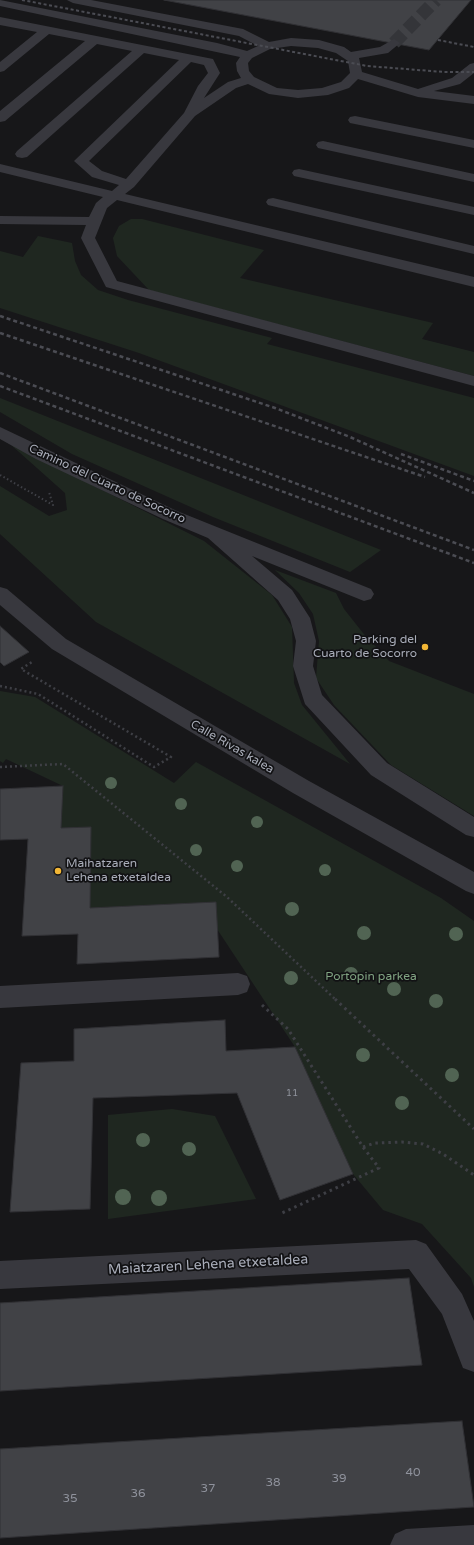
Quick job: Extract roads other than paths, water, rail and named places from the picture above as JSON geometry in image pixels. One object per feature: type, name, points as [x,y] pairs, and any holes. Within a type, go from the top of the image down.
[{"type":"street","points":[[73,0],[243,33],[267,46]]},
{"type":"street","points":[[127,0],[220,18],[256,27]]},
{"type":"street","points":[[0,4],[217,47],[245,59]]},
{"type":"street","points":[[0,19],[245,59],[267,46],[291,42],[319,44]]},
{"type":"street","points":[[0,19],[94,40],[209,62],[214,73],[204,86],[190,114]]},
{"type":"street","points":[[0,68],[47,30]]},
{"type":"street","points":[[278,32],[340,50],[354,60],[356,74]]},
{"type":"street","points":[[0,118],[94,40]]},
{"type":"street","points":[[348,56],[384,50],[394,43]]},
{"type":"street","points":[[22,154],[141,49]]},
{"type":"street","points":[[129,184],[97,174],[81,161],[188,58]]},
{"type":"street","points":[[245,59],[243,71],[249,80],[274,91],[298,94],[323,92],[345,85],[356,74]]},
{"type":"street","points":[[418,93],[456,80],[474,67]]},
{"type":"street","points":[[356,74],[418,93],[474,100]]},
{"type":"street","points":[[249,80],[232,85],[190,114],[129,184],[101,206],[88,238],[111,284],[474,381]]},
{"type":"street","points":[[355,120],[474,144]]},
{"type":"street","points":[[323,145],[474,178]]},
{"type":"street","points":[[0,168],[474,282]]},
{"type":"street","points":[[300,173],[474,211]]},
{"type":"street","points":[[273,202],[474,250]]},
{"type":"street","points":[[0,220],[94,221]]},
{"type":"street","name":"Camino del Cuarto de Socorro","points":[[0,432],[50,459],[170,515],[364,594]]},
{"type":"street","points":[[215,534],[285,595],[300,618],[306,641],[303,666],[312,698],[379,768],[474,828]]},
{"type":"street","name":"Calle Rivas kalea","points":[[0,594],[59,644],[301,787],[474,884]]},
{"type":"street","points":[[0,997],[238,984]]},
{"type":"street","name":"Maiatzaren Lehena etxetaldea","points":[[0,1275],[416,1254],[452,1304],[474,1357]]},
{"type":"street","points":[[406,1545],[474,1541]]},
{"type":"tunnel","points":[[394,43],[436,0]]},
{"type":"railway","points":[[22,0],[367,66],[444,72],[474,72]]},
{"type":"railway","points":[[438,40],[474,47]]},
{"type":"railway","points":[[0,316],[275,408],[350,437],[474,493]]},
{"type":"railway","points":[[0,333],[425,477]]},
{"type":"railway","points":[[0,373],[474,550]]},
{"type":"railway","points":[[0,386],[474,563]]},
{"type":"railway","points":[[401,454],[474,481]]},
{"type":"place","name":"Parking del Cuarto de Socorro","points":[[425,647]]},
{"type":"place","name":"Maihatzaren Lehena etxetaldea","points":[[58,871]]},
{"type":"park label","name":"Portopin parkea","points":[[371,977]]}]
